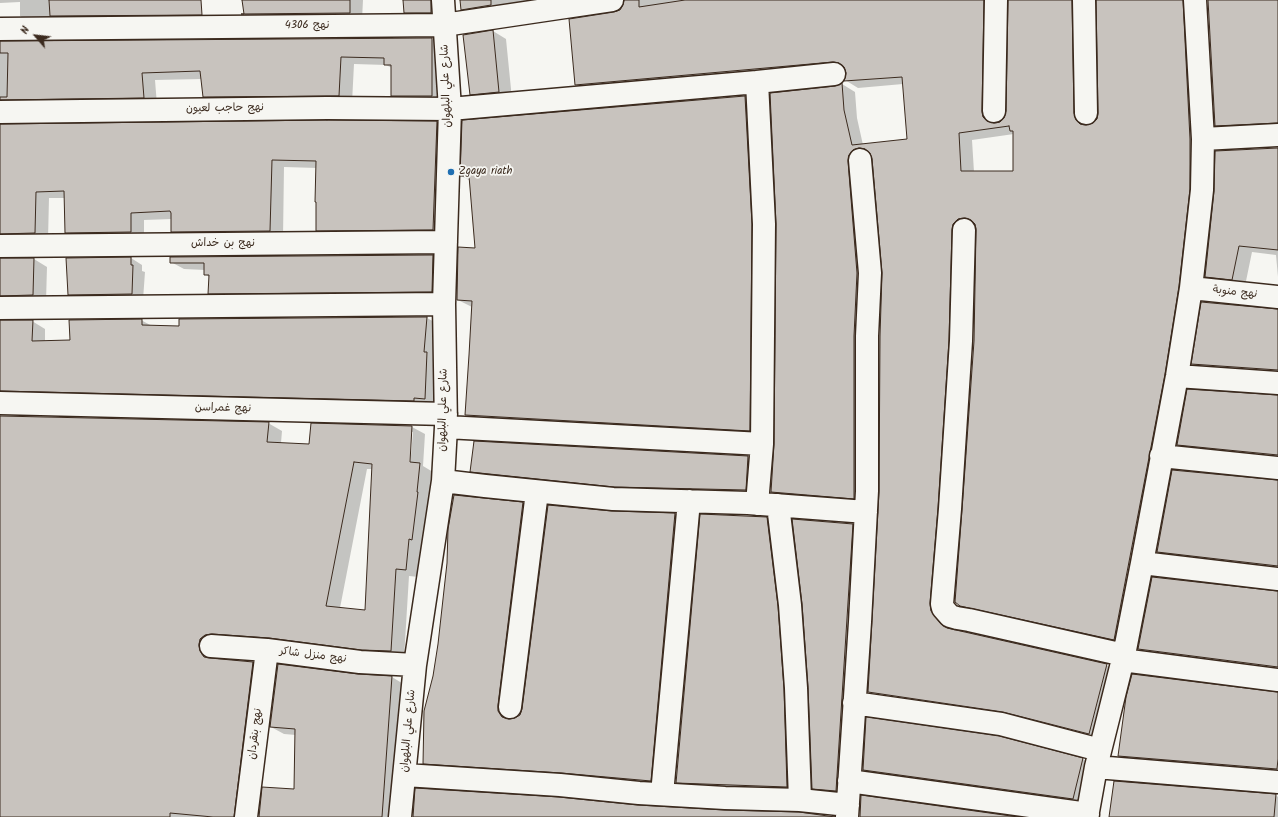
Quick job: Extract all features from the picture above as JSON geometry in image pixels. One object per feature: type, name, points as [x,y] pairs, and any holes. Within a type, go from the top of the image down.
[{"type":"street","name":"شارع علي البلهوان","points":[[400,817],[415,665],[443,481],[446,421],[444,304],[450,109],[443,0]]},
{"type":"street","name":"نهج 4306","points":[[0,28],[444,25],[612,0]]},
{"type":"street","points":[[994,110],[996,0]]},
{"type":"street","points":[[1084,0],[1086,113]]},
{"type":"street","points":[[849,781],[1088,816],[1098,758],[1123,657],[1142,563],[1177,376],[1191,288],[1202,190],[1203,139],[1195,0]]},
{"type":"street","name":"نهج حاجب لعيون","points":[[0,112],[327,108],[450,109],[834,74]]},
{"type":"street","points":[[757,82],[764,224],[762,444],[767,505],[790,605],[796,695],[800,800]]},
{"type":"street","points":[[1203,139],[1278,135]]},
{"type":"street","points":[[405,775],[725,798],[800,800],[848,811],[866,512],[867,336],[870,273],[860,160]]},
{"type":"street","points":[[964,230],[961,341],[942,604],[943,608],[950,616],[957,618],[1123,657],[1278,680]]},
{"type":"street","name":"نهج بن خداش","points":[[0,246],[446,242]]},
{"type":"street","name":"نهج منوبة","points":[[1191,288],[1278,297]]},
{"type":"street","points":[[0,308],[444,304]]},
{"type":"street","points":[[1177,376],[1278,383]]},
{"type":"street","name":"نهج غمراسن","points":[[0,403],[446,421],[762,444]]},
{"type":"street","points":[[1161,456],[1278,468]]},
{"type":"street","points":[[443,481],[613,499],[689,500],[866,512]]},
{"type":"street","points":[[510,707],[537,492]]},
{"type":"street","points":[[662,794],[689,500]]},
{"type":"street","points":[[1142,563],[1278,579]]},
{"type":"street","name":"نهج منزل شاكر","points":[[211,646],[266,650],[360,662],[415,665]]},
{"type":"street","name":"نهج بنقردان","points":[[246,817],[266,650]]},
{"type":"street","points":[[854,703],[1001,724],[1098,758],[1278,782]]},
{"type":"building","points":[[49,0],[201,0],[202,15],[50,16]]},
{"type":"building","points":[[242,0],[350,0],[350,13],[244,14]]},
{"type":"building","points":[[403,0],[431,0],[431,13],[404,13]]},
{"type":"building","points":[[460,0],[491,0],[491,5],[461,10]]},
{"type":"building","points":[[624,0],[639,0],[639,7],[685,0],[984,0],[982,111],[983,117],[987,121],[994,123],[1000,122],[1004,118],[1006,111],[1008,0],[1072,0],[1074,113],[1076,120],[1080,124],[1086,125],[1093,123],[1097,119],[1098,113],[1096,0],[1183,0],[1190,139],[1190,189],[1179,286],[1165,374],[1114,640],[960,606],[955,602],[974,341],[976,230],[975,224],[971,220],[965,218],[958,219],[953,224],[952,230],[949,340],[930,603],[931,611],[941,624],[947,628],[1107,664],[1089,734],[1003,712],[868,692],[879,492],[882,273],[872,159],[870,153],[865,149],[859,148],[853,150],[849,155],[848,161],[857,273],[854,336],[854,499],[771,492],[774,444],[776,224],[770,93],[835,86],[842,83],[844,110],[852,145],[907,139],[902,77],[844,81],[846,73],[844,67],[839,63],[833,62],[575,85],[569,19],[614,12],[620,10]],"holes":[[[1009,126],[1010,131],[1013,131],[1013,171],[961,171],[959,133]]]},
{"type":"building","points":[[1208,0],[1278,0],[1278,123],[1215,126]]},
{"type":"building","points":[[493,30],[499,92],[470,95],[463,35]]},
{"type":"building","points":[[432,38],[432,96],[391,96],[391,65],[384,65],[384,58],[341,57],[339,96],[203,97],[200,71],[142,73],[144,98],[0,100],[0,97],[7,97],[8,53],[0,53],[0,41]]},
{"type":"building","points":[[745,96],[752,224],[750,431],[465,415],[472,301],[457,300],[458,247],[475,248],[469,176],[460,176],[462,120]]},
{"type":"building","points":[[327,120],[437,121],[433,230],[316,231],[316,161],[272,160],[270,231],[171,232],[170,211],[131,213],[131,232],[65,233],[64,191],[36,192],[35,233],[0,234],[0,124]]},
{"type":"building","points":[[1278,148],[1278,250],[1239,246],[1232,280],[1205,277],[1214,191],[1215,151]]},
{"type":"building","points":[[433,255],[432,292],[208,294],[209,275],[204,275],[204,263],[170,263],[170,257]]},
{"type":"building","points":[[131,257],[131,265],[133,265],[132,294],[68,295],[66,258]]},
{"type":"building","points":[[0,258],[34,258],[33,295],[0,296]]},
{"type":"building","points":[[1201,302],[1278,309],[1278,370],[1191,364]]},
{"type":"building","points":[[427,317],[424,352],[427,352],[425,399],[414,398],[414,401],[0,391],[0,320],[33,320],[32,341],[70,340],[69,320],[142,319],[142,325],[179,326],[179,319]]},
{"type":"building","points":[[1187,389],[1278,395],[1278,455],[1177,445]]},
{"type":"building","points":[[0,416],[269,422],[267,442],[309,444],[311,423],[412,426],[410,462],[420,463],[418,492],[412,540],[409,539],[406,570],[396,569],[391,651],[361,650],[269,638],[212,634],[205,635],[200,639],[200,651],[204,657],[253,662],[234,817],[213,817],[170,813],[170,817],[0,817]],"holes":[[[354,462],[372,464],[365,610],[326,606]]]},
{"type":"building","points":[[474,441],[748,456],[746,490],[614,487],[470,472]]},
{"type":"building","points":[[1172,470],[1278,480],[1278,566],[1157,552]]},
{"type":"building","points":[[454,495],[523,502],[498,705],[498,711],[502,717],[509,719],[520,715],[522,709],[548,505],[612,511],[675,513],[651,781],[561,773],[423,764],[424,711],[433,676],[438,644],[447,563],[448,529]]},
{"type":"building","points":[[700,514],[767,517],[778,606],[784,689],[787,787],[676,783]]},
{"type":"building","points":[[792,519],[853,524],[836,791],[812,789],[808,687],[802,604]]},
{"type":"building","points":[[1152,577],[1278,591],[1278,667],[1138,649]]},
{"type":"building","points":[[278,664],[358,674],[392,676],[382,817],[259,817],[262,787],[294,789],[295,729],[270,727]]},
{"type":"building","points":[[1132,674],[1278,692],[1277,769],[1118,756],[1126,697]]},
{"type":"building","points":[[866,717],[999,736],[1083,758],[1073,799],[863,770]]},
{"type":"building","points":[[1114,781],[1276,794],[1274,817],[1109,817]]},
{"type":"building","points":[[415,788],[559,797],[638,805],[725,810],[799,812],[835,817],[413,817]]},
{"type":"building","points":[[861,795],[1018,817],[860,817]]},
{"type":"place","name":"Zgaya riath","points":[[451,172]]}]
